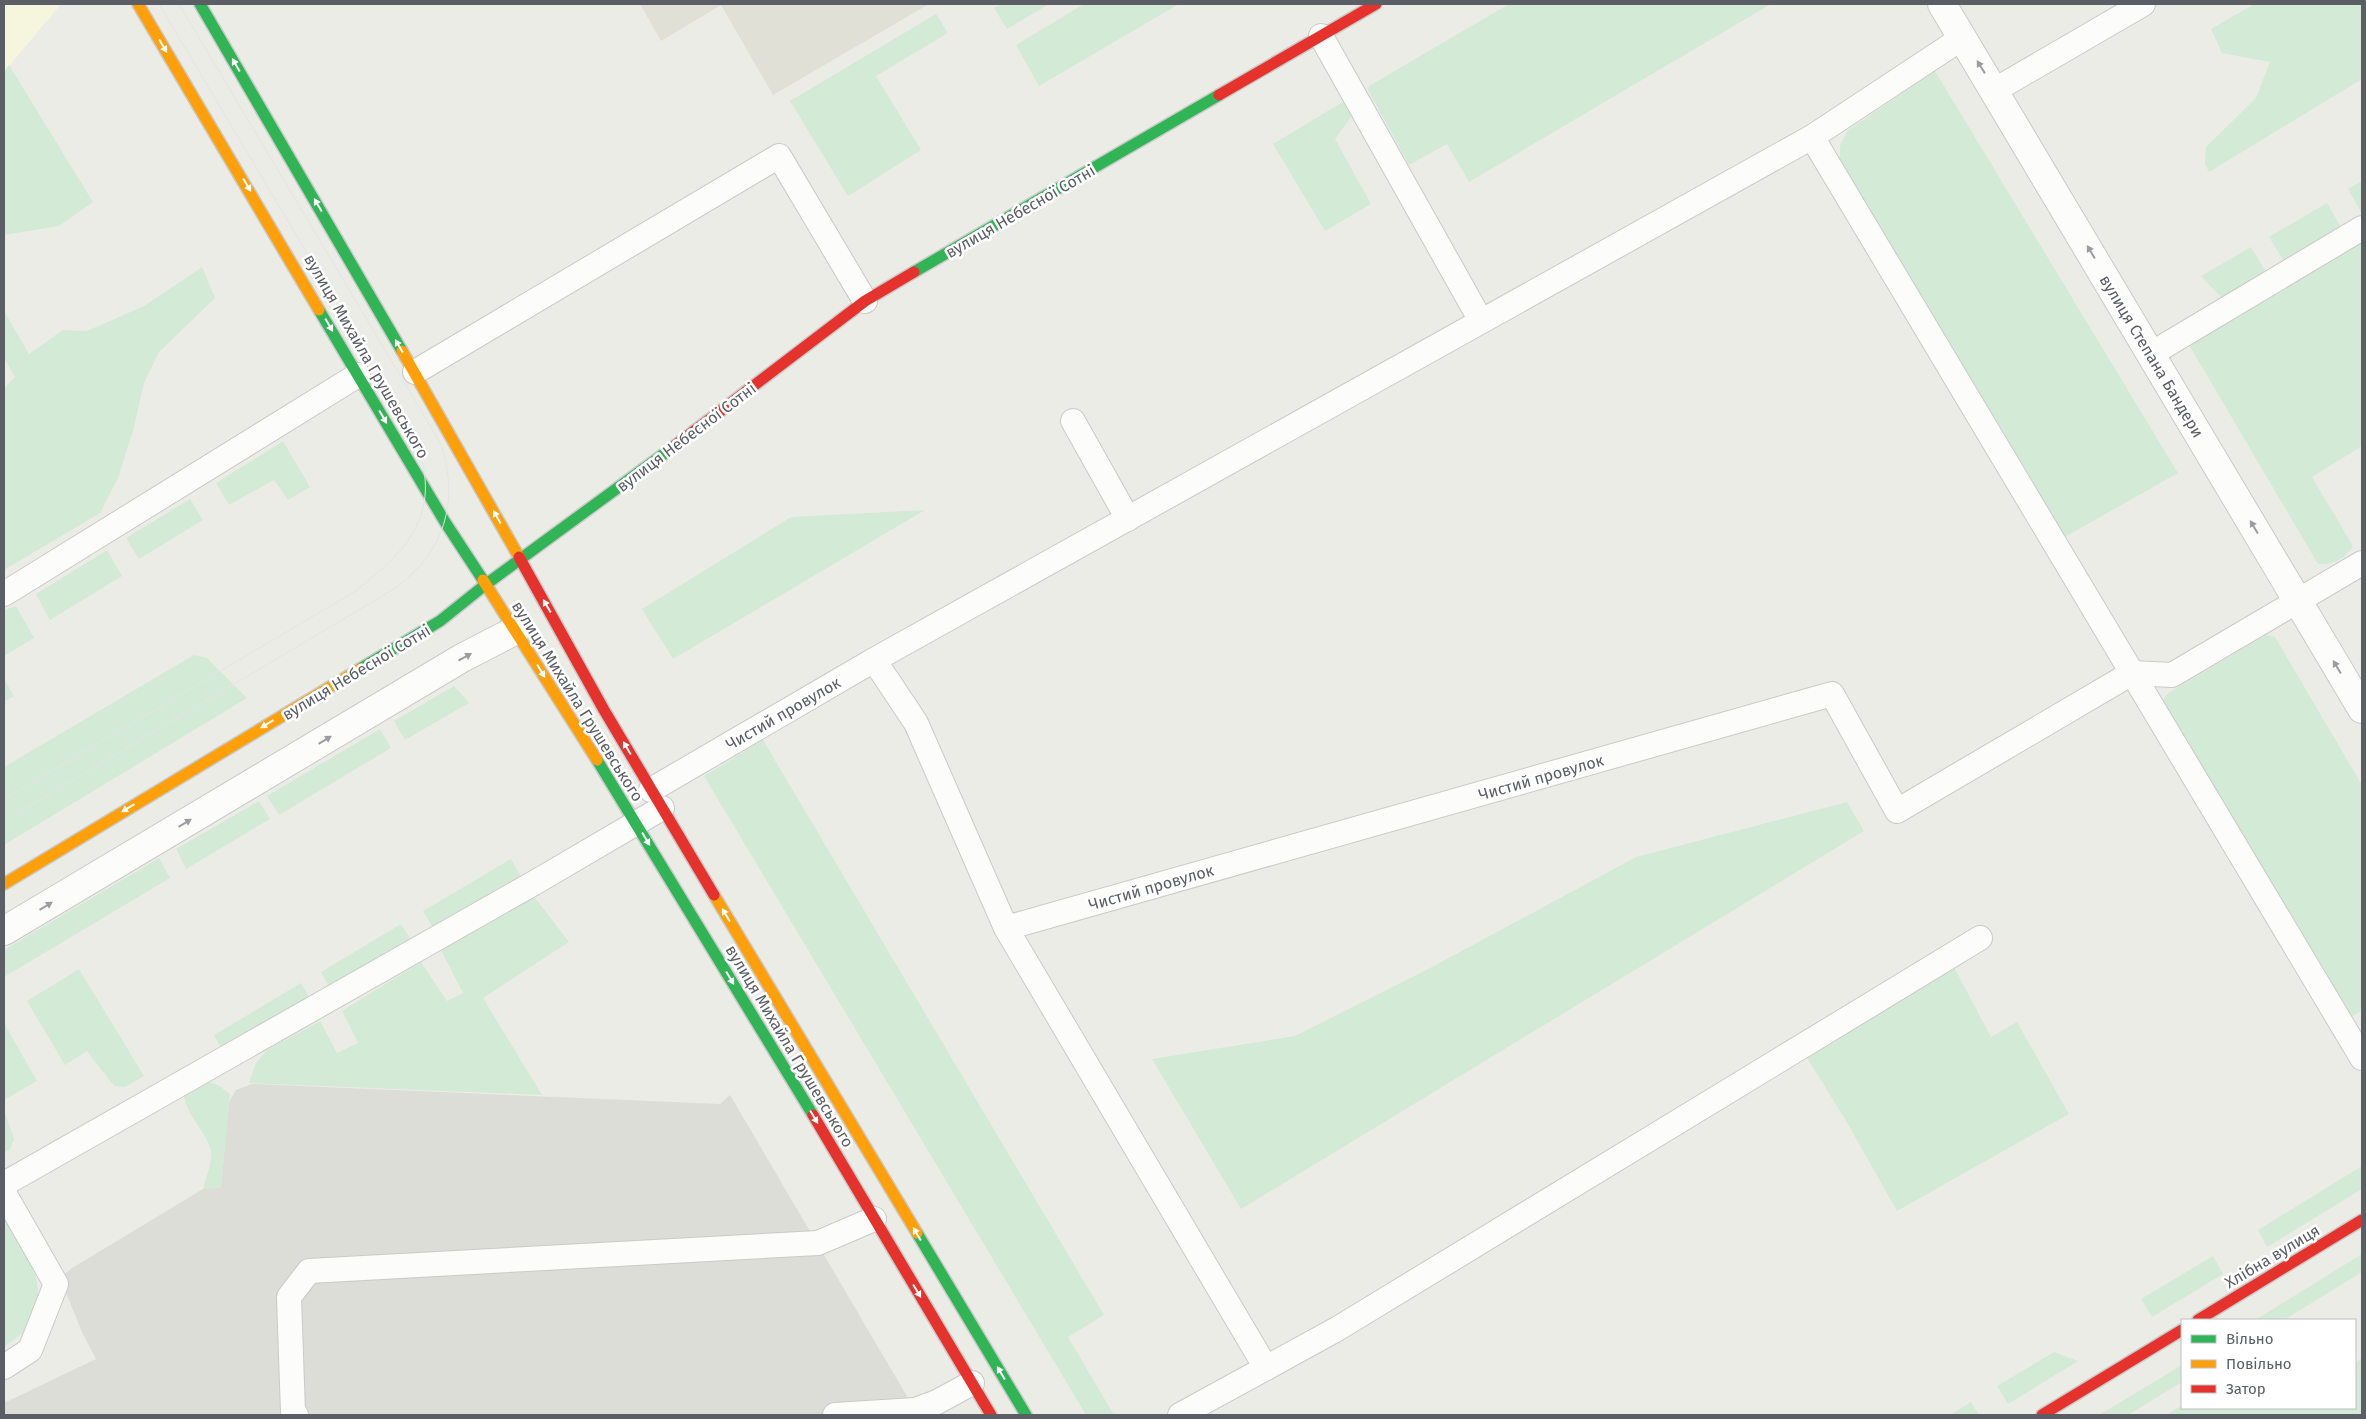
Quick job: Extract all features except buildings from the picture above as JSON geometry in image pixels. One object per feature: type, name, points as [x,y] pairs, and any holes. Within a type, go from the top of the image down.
[{"type":"main road","name":"вулиця Михайла Грушевського","points":[[138,4],[445,522],[516,630],[636,823],[991,1415]]},
{"type":"main road","name":"вулиця Михайла Грушевського","points":[[200,4],[415,372],[657,799],[1026,1415]]},
{"type":"main road","name":"вулиця Небесної Сотні","points":[[4,884],[440,622],[485,585],[600,502],[865,301],[1376,4]]},
{"type":"main road","name":"Хлібна вулиця","points":[[2200,1319],[2362,1220]]},
{"type":"main road","points":[[2042,1415],[2181,1331]]},
{"type":"street","name":"вулиця Степана Бандери","points":[[1942,4],[2362,708]]},
{"type":"street","points":[[4,931],[454,663],[516,630]]},
{"type":"lane","points":[[1995,90],[2142,4]]},
{"type":"lane","points":[[1321,36],[1481,321]]},
{"type":"lane","name":"Чистий провулок","points":[[4,1184],[636,823],[657,799],[874,660],[1812,137],[1962,38]]},
{"type":"lane","points":[[1812,137],[2362,1058]]},
{"type":"lane","points":[[415,372],[779,156],[865,301]]},
{"type":"lane","points":[[2151,354],[2362,228]]},
{"type":"lane","points":[[4,594],[358,375]]},
{"type":"lane","points":[[1073,421],[1128,519]]},
{"type":"lane","points":[[2132,672],[2172,675],[2362,563]]},
{"type":"lane","points":[[874,660],[916,723],[1006,928],[1266,1368]]},
{"type":"lane","name":"Чистий провулок","points":[[1006,928],[1832,694],[1898,811],[2132,672]]},
{"type":"lane","points":[[1180,1415],[1361,1315],[1980,938]]},
{"type":"lane","points":[[4,1193],[56,1284],[30,1350],[4,1367]]},
{"type":"lane","points":[[296,1415],[293,1412],[289,1297],[309,1271],[818,1243],[874,1219]]},
{"type":"lane","points":[[835,1415],[915,1410],[937,1402],[972,1383]]},
{"type":"shaded area","points":[[4,4],[61,4],[4,72]]},
{"type":"shaded area","points":[[640,4],[929,4],[773,95],[721,5],[661,41]]},
{"type":"shaded area","points":[[1001,4],[1049,4],[1007,29],[994,8]]},
{"type":"shaded area","points":[[1084,4],[1179,4],[1039,86],[1016,45]]},
{"type":"shaded area","points":[[1509,4],[1771,4],[1469,182],[1447,144],[1409,165],[1368,90],[1369,86]]},
{"type":"shaded area","points":[[2254,4],[2362,4],[2362,79],[2209,172],[2205,164],[2206,147],[2256,98],[2270,62],[2222,53],[2211,29]]},
{"type":"shaded area","points":[[936,14],[948,33],[876,76],[921,150],[848,196],[790,101]]},
{"type":"shaded area","points":[[9,65],[93,202],[59,226],[4,235],[4,72]]},
{"type":"shaded area","points":[[1935,71],[2178,473],[2063,538],[1840,163],[1840,146],[1847,131]]},
{"type":"shaded area","points":[[1346,100],[1353,114],[1335,139],[1371,204],[1325,231],[1273,144]]},
{"type":"shaded area","points":[[2362,181],[2362,214],[2348,189]]},
{"type":"shaded area","points":[[2327,203],[2341,227],[2284,261],[2269,237]]},
{"type":"shaded area","points":[[2362,241],[2362,446],[2312,477],[2353,546],[2338,560],[2318,564],[2189,345]]},
{"type":"shaded area","points":[[2251,247],[2266,272],[2222,298],[2201,276]]},
{"type":"shaded area","points":[[202,267],[215,298],[159,352],[144,383],[133,431],[118,478],[100,513],[4,570],[4,388],[15,377],[4,358],[4,311],[29,354],[63,330],[87,331],[144,306]]},
{"type":"shaded area","points":[[283,441],[310,487],[288,500],[274,480],[229,505],[216,483]]},
{"type":"shaded area","points":[[190,499],[203,520],[139,559],[126,538]]},
{"type":"shaded area","points":[[925,510],[673,659],[642,609],[791,517]]},
{"type":"shaded area","points":[[107,550],[122,576],[50,620],[36,594]]},
{"type":"shaded area","points":[[16,606],[34,638],[4,656],[4,610]]},
{"type":"shaded area","points":[[2266,635],[2275,637],[2362,785],[2362,1010],[2349,1019],[2163,703],[2165,696],[2170,692]]},
{"type":"shaded area","points":[[194,655],[207,658],[247,698],[4,845],[4,767]]},
{"type":"shaded area","points":[[4,679],[14,696],[4,702]]},
{"type":"shaded area","points":[[454,686],[469,703],[405,740],[394,721]]},
{"type":"shaded area","points":[[380,729],[391,748],[279,815],[267,796]]},
{"type":"shaded area","points":[[763,740],[1104,1315],[1068,1337],[1114,1415],[1086,1415],[704,776]]},
{"type":"shaded area","points":[[259,801],[270,819],[186,869],[176,849]]},
{"type":"shaded area","points":[[1847,802],[1864,831],[1241,1209],[1152,1059],[1295,1036],[1434,966],[1636,857]]},
{"type":"shaded area","points":[[159,858],[170,878],[4,977],[4,950]]},
{"type":"shaded area","points":[[511,859],[521,877],[433,928],[423,911]]},
{"type":"shaded area","points":[[533,895],[569,942],[483,998],[542,1095],[249,1083],[256,1063],[267,1050],[320,1021],[337,1053],[358,1043],[342,1011],[421,962],[447,1001],[463,993],[439,946]]},
{"type":"shaded area","points":[[401,924],[411,940],[330,989],[321,972]]},
{"type":"shaded area","points":[[1953,965],[1991,1037],[2017,1022],[2069,1114],[1897,1211],[1845,1119],[1807,1058]]},
{"type":"shaded area","points":[[79,969],[144,1076],[125,1087],[114,1086],[87,1051],[65,1065],[27,1001]]},
{"type":"shaded area","points":[[301,983],[310,999],[222,1050],[214,1035]]},
{"type":"shaded area","points":[[4,1023],[37,1081],[4,1100]]},
{"type":"shaded area","points":[[206,1081],[218,1085],[230,1094],[221,1187],[203,1189],[210,1162],[210,1147],[191,1115],[185,1102],[184,1094]]},
{"type":"shaded area","points":[[252,1084],[720,1104],[730,1095],[918,1415],[4,1415],[4,1403],[96,1359],[82,1332],[60,1278],[72,1268],[203,1189],[221,1187],[229,1102],[236,1090]]},
{"type":"shaded area","points":[[4,1109],[14,1139],[10,1149],[4,1153]]},
{"type":"shaded area","points":[[2362,1166],[2362,1189],[2267,1247],[2258,1230]]},
{"type":"shaded area","points":[[4,1220],[8,1222],[36,1276],[39,1300],[27,1330],[4,1347]]},
{"type":"shaded area","points":[[2362,1254],[2362,1272],[2286,1319],[2257,1319]]},
{"type":"shaded area","points":[[2213,1256],[2223,1274],[2152,1317],[2141,1299]]},
{"type":"shaded area","points":[[2054,1352],[2078,1361],[2008,1404],[1997,1386]]},
{"type":"shaded area","points":[[2362,1358],[2362,1415],[2166,1415],[2181,1406],[2181,1409],[2356,1409],[2356,1362]]},
{"type":"shaded area","points":[[2181,1366],[2181,1383],[2128,1415],[2099,1415]]},
{"type":"shaded area","points":[[1971,1402],[1979,1415],[1950,1415]]},
{"type":"tram line","points":[[4,799],[354,592],[394,558],[419,522],[424,502],[425,480],[421,456],[411,428],[159,4]]},
{"type":"tram line","points":[[4,821],[394,589],[411,575],[436,543],[448,506],[449,486],[441,444],[179,4]]},
{"type":"traffic: fast","points":[[200,4],[402,351]]},
{"type":"traffic: fast","points":[[914,272],[1219,95]]},
{"type":"traffic: fast","points":[[319,310],[445,522],[483,580]]},
{"type":"traffic: fast","points":[[360,669],[440,621],[485,585],[668,451]]},
{"type":"traffic: fast","points":[[597,760],[813,1115]]},
{"type":"traffic: fast","points":[[917,1233],[1026,1415]]},
{"type":"traffic: slow","points":[[138,4],[319,310]]},
{"type":"traffic: slow","points":[[402,351],[519,557]]},
{"type":"traffic: slow","points":[[483,580],[597,760]]},
{"type":"traffic: slow","points":[[4,884],[360,669]]},
{"type":"traffic: slow","points":[[714,895],[917,1233]]},
{"type":"traffic: jam","points":[[1219,95],[1376,4]]},
{"type":"traffic: jam","points":[[668,451],[865,301],[914,272]]},
{"type":"traffic: jam","points":[[519,557],[604,710],[714,895]]},
{"type":"traffic: jam","points":[[813,1115],[991,1415]]},
{"type":"traffic: jam","points":[[2200,1319],[2362,1220]]},
{"type":"traffic: jam","points":[[2042,1415],[2181,1331]]}]
